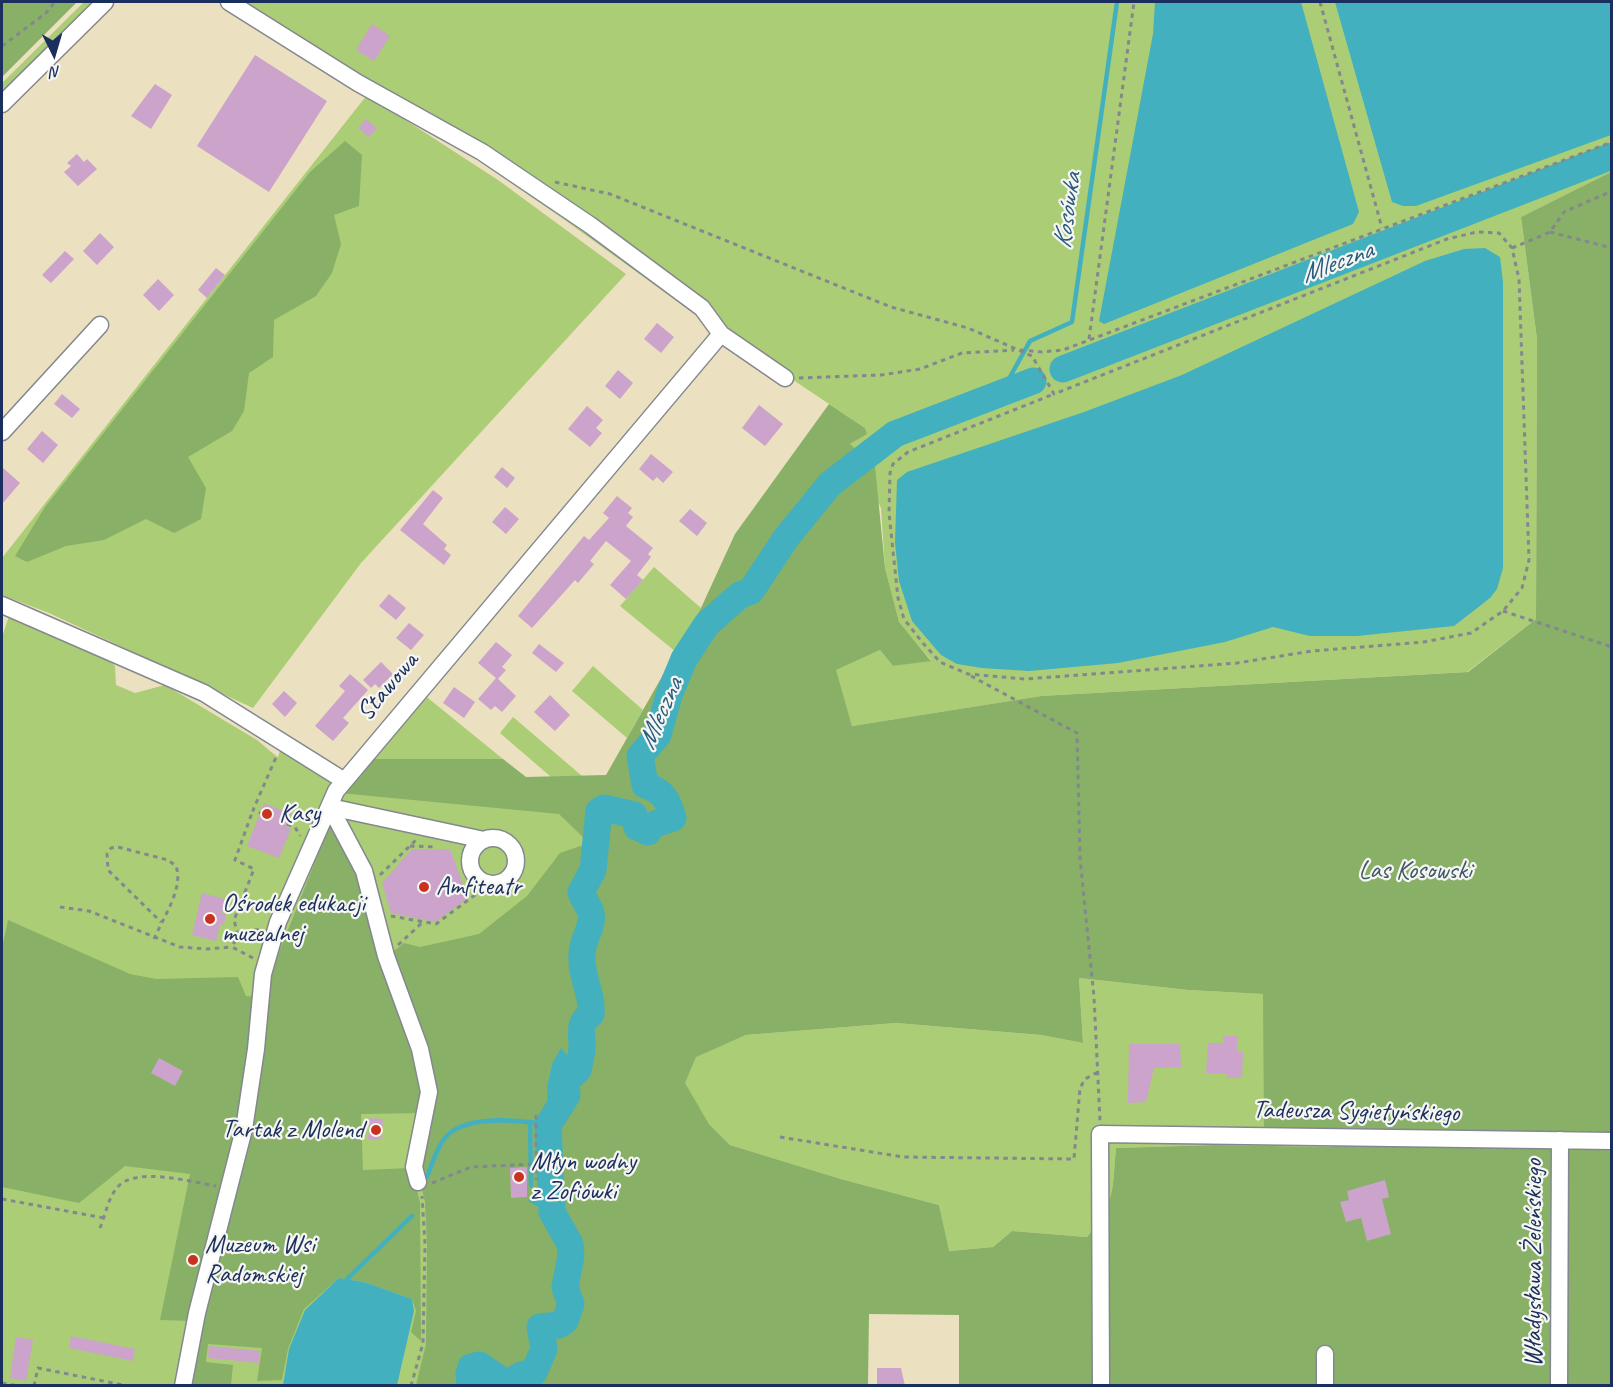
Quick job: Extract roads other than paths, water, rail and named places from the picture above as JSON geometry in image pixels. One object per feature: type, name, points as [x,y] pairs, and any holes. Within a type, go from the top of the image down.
[{"type":"street","points":[[2,104],[105,2]]},
{"type":"street","points":[[229,2],[358,83],[482,152],[590,225],[702,308],[721,334],[785,378]]},
{"type":"street","points":[[2,432],[100,325]]},
{"type":"street","name":"Stawowa","points":[[183,1386],[197,1313],[244,1129],[266,964],[278,922],[343,780],[721,334]]},
{"type":"street","points":[[2,605],[204,693],[343,780]]},
{"type":"street","points":[[330,807],[484,840],[503,840],[509,844],[516,858],[513,872],[508,878],[491,883],[476,875],[470,861],[474,848],[484,840]]},
{"type":"street","points":[[330,807],[364,871],[386,956],[420,1049],[428,1085],[425,1114],[414,1167],[418,1182]]},
{"type":"street","name":"Tadeusza Sygietyńskiego","points":[[1101,1386],[1100,1134],[1611,1141]]},
{"type":"street","name":"Władysława Żeleńskiego","points":[[1559,1386],[1560,1140]]},
{"type":"street","points":[[1325,1354],[1325,1386]]},
{"type":"water","points":[[1155,2],[1301,2],[1359,212],[1353,224],[1104,324],[1099,321],[1153,34]]},
{"type":"water","points":[[1335,2],[1611,2],[1611,135],[1416,206],[1403,206],[1392,202]]},
{"type":"water","points":[[1485,248],[1500,257],[1503,282],[1503,568],[1497,589],[1490,598],[1454,626],[1357,636],[1310,636],[1273,627],[1225,642],[1118,663],[1029,671],[957,664],[941,655],[912,621],[899,581],[895,543],[897,480],[907,472],[1084,412],[1182,375],[1425,261],[1464,249]]},
{"type":"water","points":[[561,1048],[567,1055],[569,1090],[563,1112],[556,1123],[555,1149],[546,1149],[544,1135],[538,1130],[539,1117],[548,1112],[547,1086],[552,1064]]},
{"type":"water","points":[[339,1278],[364,1282],[412,1299],[414,1311],[397,1385],[283,1385],[289,1349],[305,1310]]},
{"type":"waterway","name":"Kosówka","points":[[1001,393],[1030,341],[1072,322],[1117,2]]},
{"type":"waterway","name":"Mleczna","points":[[1063,369],[1612,156]]},
{"type":"waterway","name":"Mleczna","points":[[470,1386],[471,1367],[479,1365],[507,1384],[521,1375],[534,1372],[544,1349],[540,1327],[559,1325],[565,1321],[571,1304],[565,1287],[571,1256],[570,1244],[552,1212],[548,1125],[567,1095],[566,1081],[578,1070],[582,1051],[582,1024],[591,1014],[582,962],[591,918],[590,910],[581,892],[593,870],[599,811],[604,808],[634,815],[637,827],[648,832],[652,825],[673,818],[664,797],[645,785],[640,756],[658,735],[669,695],[684,659],[707,624],[740,595],[751,591],[786,538],[830,484],[895,434],[1033,381]]},
{"type":"waterway","points":[[427,1177],[436,1152],[444,1139],[453,1131],[476,1122],[504,1120],[542,1124]]},
{"type":"waterway","points":[[530,1122],[531,1185]]},
{"type":"waterway","points":[[531,1200],[552,1212]]},
{"type":"waterway","points":[[348,1282],[348,1278],[412,1216]]},
{"type":"place","name":"Kasy","points":[[267,814]]},
{"type":"place","name":"Amfiteatr","points":[[424,887]]},
{"type":"place","name":"Ośrodek edukacji muzealnej","points":[[210,919]]},
{"type":"place","name":"Tartak z Molend","points":[[376,1130]]},
{"type":"place","name":"Młyn wodny z Zofiówki","points":[[519,1177]]},
{"type":"place","name":"Muzeum Wsi Radomskiej","points":[[193,1260]]},
{"type":"park label","name":"Las Kosowski","points":[[1415,871]]}]
